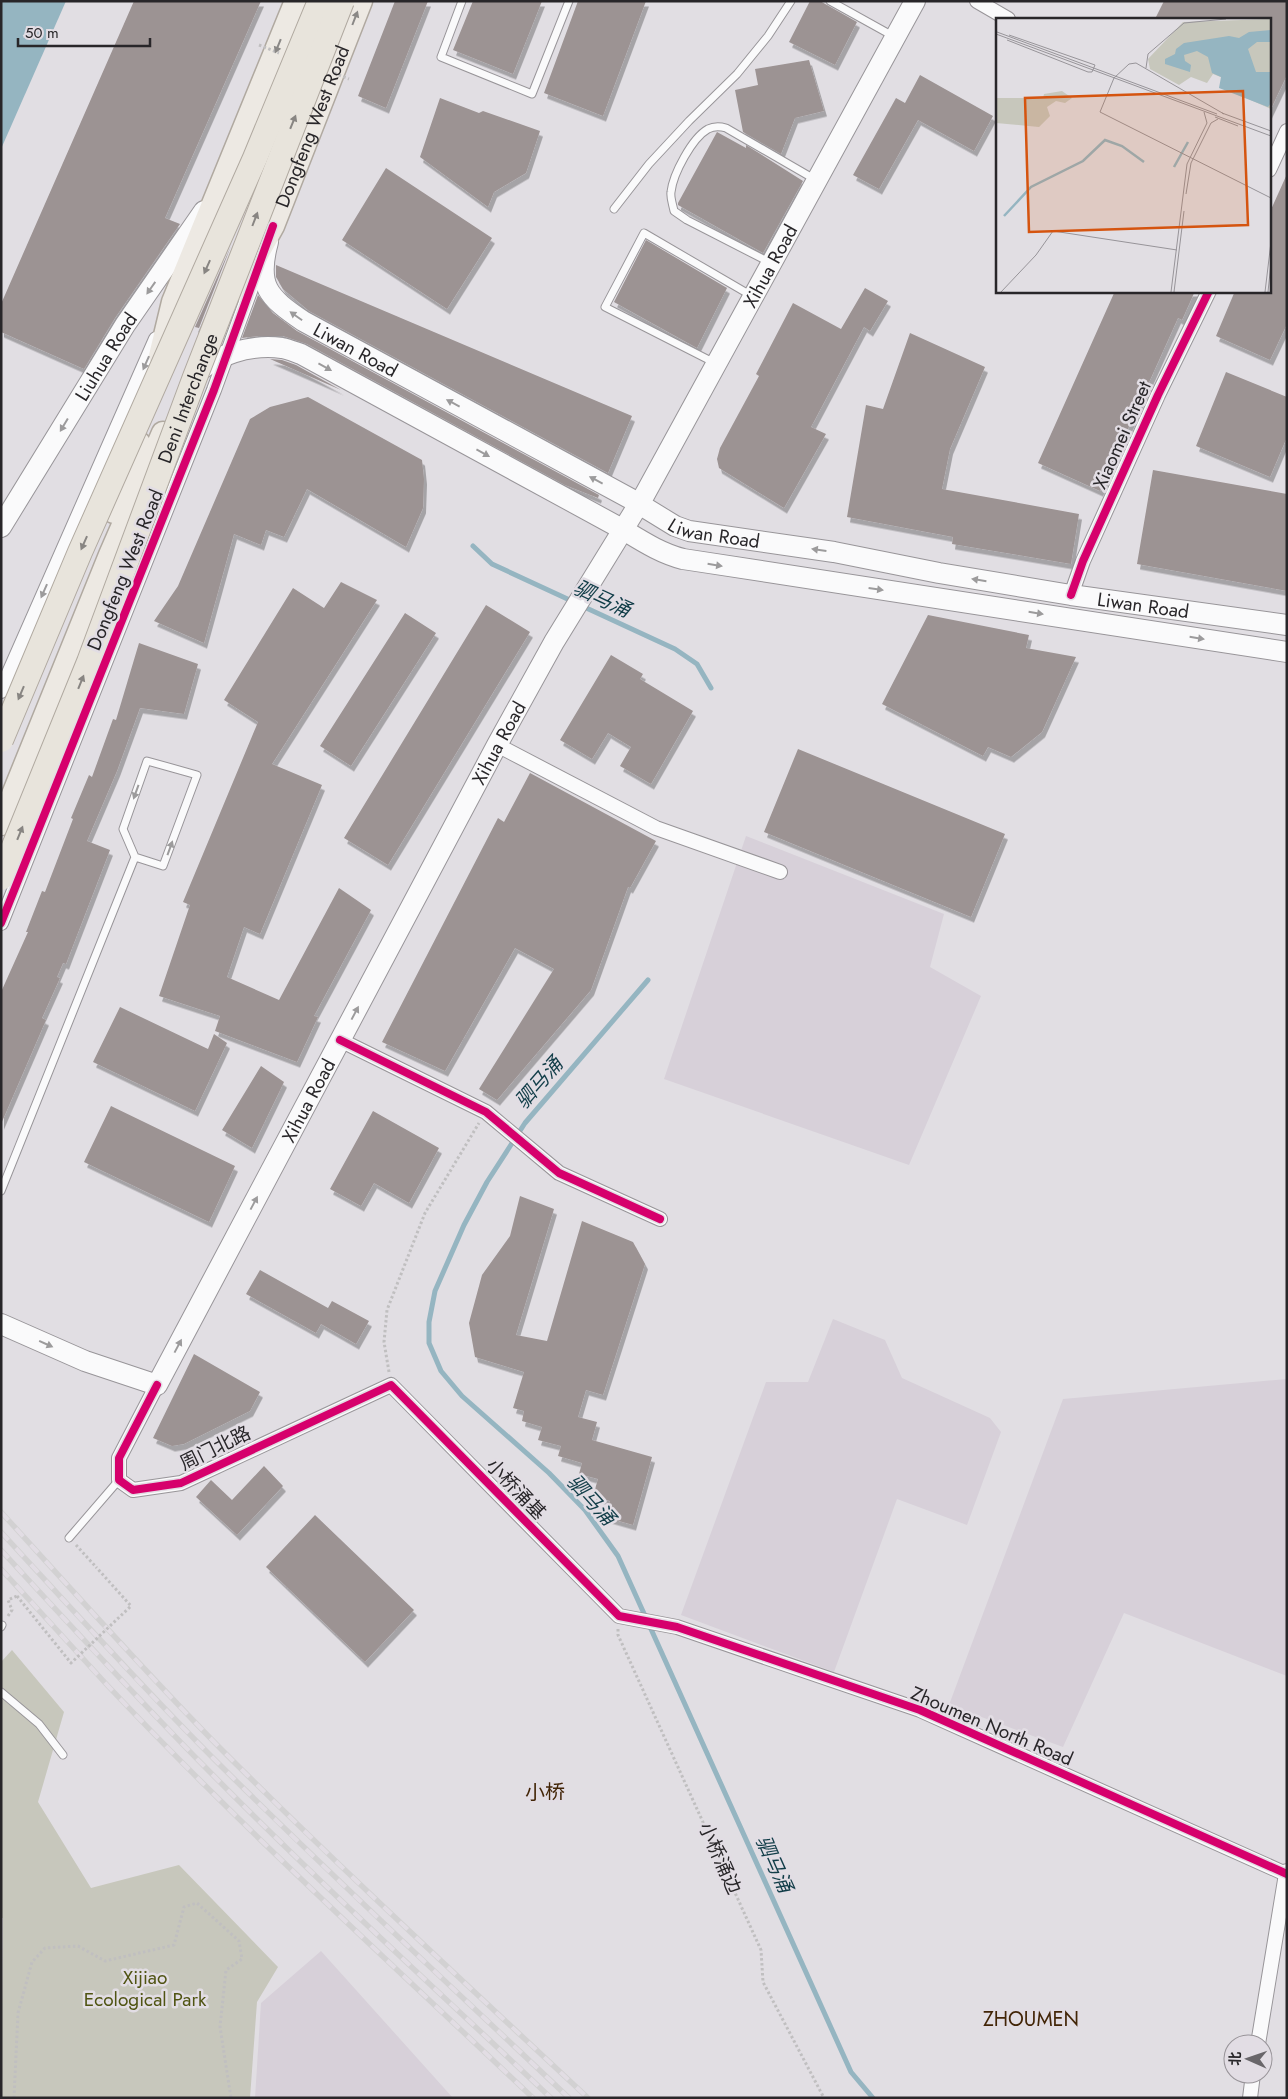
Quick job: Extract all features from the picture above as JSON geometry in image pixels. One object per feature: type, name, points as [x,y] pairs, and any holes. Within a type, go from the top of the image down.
[{"type":"highway","name":"Deni Interchange","points":[[1,740],[80,552],[255,158],[320,1]]},
{"type":"highway","name":"Deni Interchange","points":[[1,878],[92,654],[198,367],[342,1]]},
{"type":"main road","points":[[1,824],[104,553],[144,427],[172,302],[296,1]]},
{"type":"main road","name":"Dongfeng West Road","points":[[273,226],[361,1]]},
{"type":"main road","name":"Xihua Road","points":[[157,1384],[497,745],[554,642],[639,504],[915,1]]},
{"type":"main road","name":"Liuhua Road","points":[[1,527],[125,325],[218,190]]},
{"type":"main road","points":[[1,788],[104,553],[179,396],[273,226]]},
{"type":"main road","name":"Liwan Road","points":[[273,226],[262,264],[265,283],[273,298],[303,322],[639,504],[675,526],[689,531],[834,552],[939,573],[1071,595],[1287,625]]},
{"type":"main road","name":"Liwan Road","points":[[228,353],[282,348],[301,354],[666,554],[683,560],[1287,652]]},
{"type":"main road","points":[[179,396],[200,370],[228,353]]},
{"type":"main road","points":[[683,560],[689,531]]},
{"type":"main road","points":[[1,1324],[85,1361],[157,1384]]},
{"type":"street","points":[[977,1],[1006,18]]},
{"type":"street","points":[[1275,163],[1287,131]]},
{"type":"street","name":"Dongfeng West Road","points":[[1,923],[228,353],[273,226]]},
{"type":"street","name":"Xiaomei Street","points":[[1071,595],[1083,561],[1154,404],[1209,292]]},
{"type":"street","points":[[1,692],[172,302]]},
{"type":"street","points":[[497,745],[656,828],[780,872]]},
{"type":"street","points":[[340,1040],[486,1112],[559,1173],[660,1219]]},
{"type":"street","points":[[118,1480],[119,1458],[157,1384]]},
{"type":"street","name":"周门北路","points":[[118,1480],[133,1490],[181,1483],[391,1385]]},
{"type":"street","name":"小桥涌基","points":[[391,1385],[618,1616]]},
{"type":"street","name":"Zhoumen North Road","points":[[618,1616],[677,1627],[920,1710],[1287,1874]]},
{"type":"street","points":[[1260,2034],[1287,1874]]},
{"type":"street","points":[[1250,2098],[1252,2084]]},
{"type":"lane","points":[[462,1],[441,57],[532,94],[568,1]]},
{"type":"lane","points":[[614,209],[649,164],[682,128],[737,74],[768,36],[791,1]]},
{"type":"lane","points":[[830,1],[895,38]]},
{"type":"lane","points":[[771,263],[687,220],[674,211],[671,193],[680,167],[692,144],[707,130],[717,126],[726,128],[816,180]]},
{"type":"lane","points":[[716,364],[605,306],[644,233],[753,296]]},
{"type":"lane","points":[[1,1191],[135,857],[123,828],[147,761],[197,775],[163,866],[135,857]]},
{"type":"lane","points":[[69,1538],[118,1480]]},
{"type":"lane","points":[[1,1692],[39,1724],[63,1755]]},
{"type":"path","points":[[391,1385],[384,1342],[387,1310],[425,1213],[486,1112]]},
{"type":"path","points":[[2,1626],[12,1610],[8,1600],[17,1596],[71,1662],[131,1606],[69,1538]]},
{"type":"path","points":[[14,2098],[18,2013],[32,1962],[45,1948],[78,1946],[105,1960],[174,1945],[184,1908],[197,1903],[239,1941],[242,1958],[226,1970],[220,2027],[231,2098]]},
{"type":"shaded area","points":[[746,836],[944,914],[930,967],[981,996],[909,1165],[664,1079]]},
{"type":"shaded area","points":[[833,1319],[885,1340],[902,1378],[990,1418],[1001,1432],[967,1525],[897,1499],[834,1672],[681,1615],[766,1382],[808,1382]]},
{"type":"shaded area","points":[[1287,1379],[1287,1676],[1124,1613],[1063,1747],[949,1705],[1063,1399]]},
{"type":"shaded area","points":[[321,1951],[453,2098],[255,2098],[261,2003]]},
{"type":"green space","name":"Xijiao Ecological Park","points":[[12,1650],[64,1712],[38,1802],[91,1888],[179,1865],[278,1967],[257,2002],[250,2098],[1,2098],[3,1918],[1,1918],[1,1662]]},
{"type":"water","points":[[1,1],[66,1],[1,149]]},
{"type":"building","points":[[134,1],[261,1],[165,218],[180,224],[115,318],[84,369],[1,332],[1,304]]},
{"type":"building","points":[[395,1],[428,1],[386,108],[358,96]]},
{"type":"building","points":[[473,1],[542,1],[513,74],[453,50]]},
{"type":"building","points":[[578,1],[646,1],[603,116],[544,93]]},
{"type":"building","points":[[810,1],[820,1],[857,22],[835,65],[789,42]]},
{"type":"building","points":[[1164,1],[1287,1],[1287,75],[1270,111],[1270,18],[1156,18]]},
{"type":"building","points":[[809,60],[824,111],[795,118],[781,154],[743,132],[735,90],[758,85],[755,69]]},
{"type":"building","points":[[920,75],[993,116],[974,151],[918,120],[879,189],[853,175],[896,98],[905,103]]},
{"type":"building","points":[[440,98],[479,113],[483,111],[540,131],[526,173],[494,192],[488,207],[420,157]]},
{"type":"building","points":[[717,132],[746,148],[746,145],[803,181],[763,253],[678,205]]},
{"type":"building","points":[[386,168],[492,238],[447,309],[342,240]]},
{"type":"building","points":[[1287,174],[1287,324],[1270,360],[1216,336],[1235,292],[1270,292],[1270,212]]},
{"type":"building","points":[[646,240],[727,288],[697,348],[614,302]]},
{"type":"building","points":[[231,246],[199,328],[195,327]]},
{"type":"building","points":[[276,265],[632,416],[608,473],[309,311],[283,289],[276,277]]},
{"type":"building","points":[[865,288],[888,301],[870,331],[864,327],[811,427],[826,434],[784,508],[719,468],[717,459],[720,448],[759,376],[756,374],[793,303],[841,329]]},
{"type":"building","points":[[1115,292],[1195,292],[1182,320],[1178,318],[1100,491],[1038,463]]},
{"type":"building","points":[[258,295],[273,313],[297,331],[599,495],[598,498],[565,485],[307,344],[283,336],[242,338]]},
{"type":"building","points":[[910,333],[985,367],[950,449],[942,489],[1079,514],[1071,564],[952,544],[953,537],[847,517],[866,405],[883,409]]},
{"type":"building","points":[[270,359],[282,360],[296,365],[341,390]]},
{"type":"building","points":[[1226,372],[1287,397],[1287,437],[1270,477],[1196,446]]},
{"type":"building","points":[[308,397],[422,460],[424,479],[423,508],[406,547],[307,489],[284,537],[266,530],[261,545],[234,534],[204,643],[154,621],[178,586],[250,419],[270,407]]},
{"type":"building","points":[[1153,470],[1287,494],[1287,591],[1137,564]]},
{"type":"building","points":[[341,582],[377,600],[272,764],[322,785],[260,934],[244,927],[227,977],[279,1000],[339,888],[371,910],[314,1016],[318,1017],[297,1062],[215,1031],[220,1016],[159,996],[190,905],[183,902],[258,722],[224,700],[293,588],[324,608]]},
{"type":"building","points":[[486,605],[530,632],[388,865],[344,838]]},
{"type":"building","points":[[405,613],[436,633],[351,766],[320,746]]},
{"type":"building","points":[[928,615],[1029,635],[1026,648],[1076,657],[1042,732],[1011,757],[988,747],[983,756],[882,704]]},
{"type":"building","points":[[139,643],[198,664],[184,714],[140,708],[117,771],[87,841],[110,850],[66,964],[63,963],[57,977],[60,978],[42,1018],[46,1020],[1,1124],[1,992],[28,932],[26,932],[42,891],[45,892],[73,819],[71,818],[89,775],[92,777],[113,719],[116,720]]},
{"type":"building","points":[[611,655],[643,674],[640,679],[693,711],[651,784],[620,766],[631,747],[608,733],[592,759],[560,740]]},
{"type":"building","points":[[798,749],[1005,834],[971,917],[764,832]]},
{"type":"building","points":[[530,773],[656,841],[630,888],[628,887],[591,990],[497,1100],[479,1089],[554,969],[515,948],[445,1071],[382,1042],[498,818],[504,822]]},
{"type":"building","points":[[120,1007],[208,1049],[214,1034],[227,1043],[195,1111],[93,1062]]},
{"type":"building","points":[[261,1066],[284,1082],[252,1148],[222,1130]]},
{"type":"building","points":[[111,1106],[235,1166],[209,1222],[84,1162]]},
{"type":"building","points":[[373,1111],[439,1148],[409,1203],[374,1183],[361,1206],[330,1189]]},
{"type":"building","points":[[520,1196],[554,1209],[516,1335],[547,1341],[582,1221],[633,1242],[645,1264],[603,1395],[586,1390],[578,1417],[597,1422],[592,1440],[652,1457],[633,1525],[605,1517],[610,1501],[593,1496],[598,1479],[579,1474],[582,1463],[558,1456],[561,1446],[538,1440],[542,1427],[522,1421],[524,1411],[513,1408],[524,1372],[475,1357],[469,1323],[482,1275],[510,1236]]},
{"type":"building","points":[[260,1270],[328,1308],[332,1301],[369,1321],[356,1344],[321,1324],[316,1333],[246,1294]]},
{"type":"building","points":[[194,1354],[260,1392],[250,1411],[184,1444],[172,1446],[153,1438]]},
{"type":"building","points":[[264,1466],[283,1486],[237,1535],[196,1497],[211,1480],[232,1500]]},
{"type":"building","points":[[315,1515],[414,1610],[365,1662],[266,1567]]},
{"type":"waterway","name":"驷马涌","points":[[473,546],[492,564],[574,602]]},
{"type":"waterway","name":"驷马涌","points":[[582,606],[675,649],[697,664],[711,688]]},
{"type":"waterway","name":"驷马涌","points":[[648,980],[525,1123],[487,1182],[464,1225],[435,1291],[429,1322],[429,1343],[441,1371],[462,1396],[549,1473],[585,1510],[618,1556],[851,2072],[873,2098]]},
{"type":"railway","points":[[1,1512],[138,1662],[222,1750],[358,1882],[588,2098]]},
{"type":"railway","points":[[1,1532],[132,1674],[213,1758],[345,1887],[569,2098]]},
{"type":"railway","points":[[1,1550],[178,1740],[246,1808],[332,1892],[551,2098]]},
{"type":"railway","points":[[1,1569],[108,1686],[211,1792],[533,2098]]},
{"type":"cycle path","points":[[1,923],[214,390],[273,226]]},
{"type":"cycle path","points":[[1071,595],[1083,561],[1158,395],[1209,292]]},
{"type":"cycle path","points":[[340,1040],[486,1112],[559,1173],[660,1219]]},
{"type":"cycle path","points":[[157,1385],[119,1458],[119,1480],[133,1490],[181,1483],[391,1385],[619,1616],[677,1627],[920,1710],[1287,1874]]},
{"type":"district","name":"小桥","points":[[545,1792]]},
{"type":"district","name":"ZHOUMEN","points":[[1031,2019]]}]
